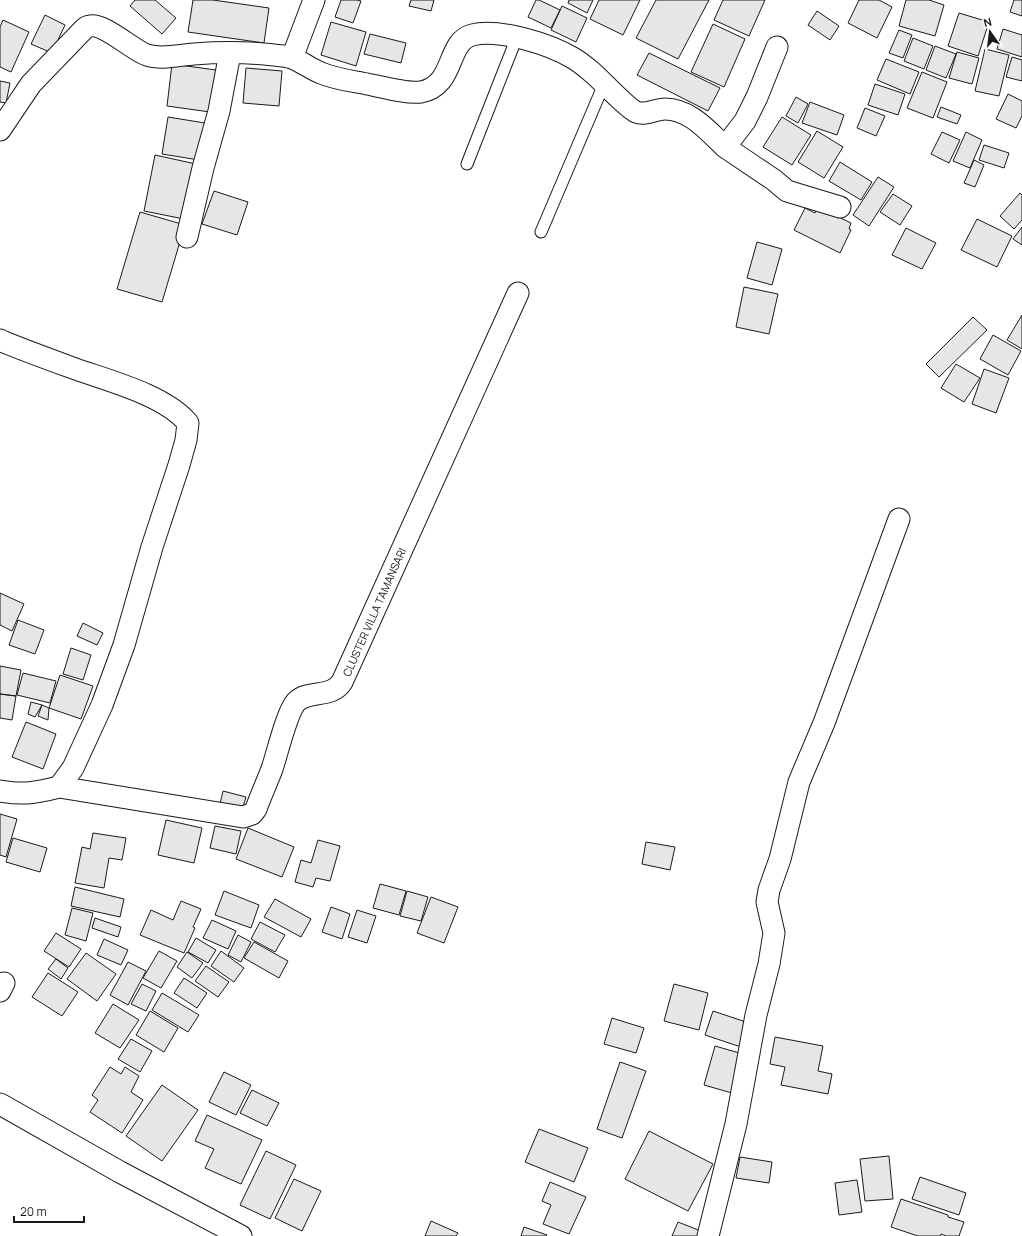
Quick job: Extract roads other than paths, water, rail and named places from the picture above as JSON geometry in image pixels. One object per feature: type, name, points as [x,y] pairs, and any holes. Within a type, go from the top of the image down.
[{"type":"street","points":[[292,58],[314,0]]},
{"type":"street","points":[[0,130],[31,84],[84,29],[89,26],[95,26],[120,37],[148,56],[158,57],[230,53],[274,55],[292,58],[323,74],[398,90],[420,92],[434,87],[444,77],[459,43],[471,36],[492,33],[517,37],[542,44],[573,57],[584,65],[635,112],[644,113],[660,110],[672,110],[695,118],[725,147],[774,180],[787,191],[840,207]]},
{"type":"street","points":[[725,147],[745,120],[757,97],[777,47]]},
{"type":"street","points":[[187,236],[203,168],[219,111],[230,53]]},
{"type":"street","name":"CLUSTER VILLA TAMANSARI","points":[[59,787],[243,817],[252,814],[256,809],[271,771],[293,706],[305,696],[332,691],[339,687],[342,682],[518,293]]},
{"type":"street","points":[[0,340],[132,389],[172,408],[184,417],[188,423],[186,440],[179,465],[152,547],[124,645],[102,705],[73,768],[59,787],[37,793],[20,794],[0,791]]},
{"type":"street","points":[[708,1236],[736,1124],[756,1015],[774,933],[767,902],[769,890],[780,859],[799,782],[824,723],[899,520]]},
{"type":"street","points":[[0,1104],[120,1172],[241,1236]]},
{"type":"lane","points":[[467,164],[517,37]]},
{"type":"lane","points":[[541,232],[604,84]]}]
